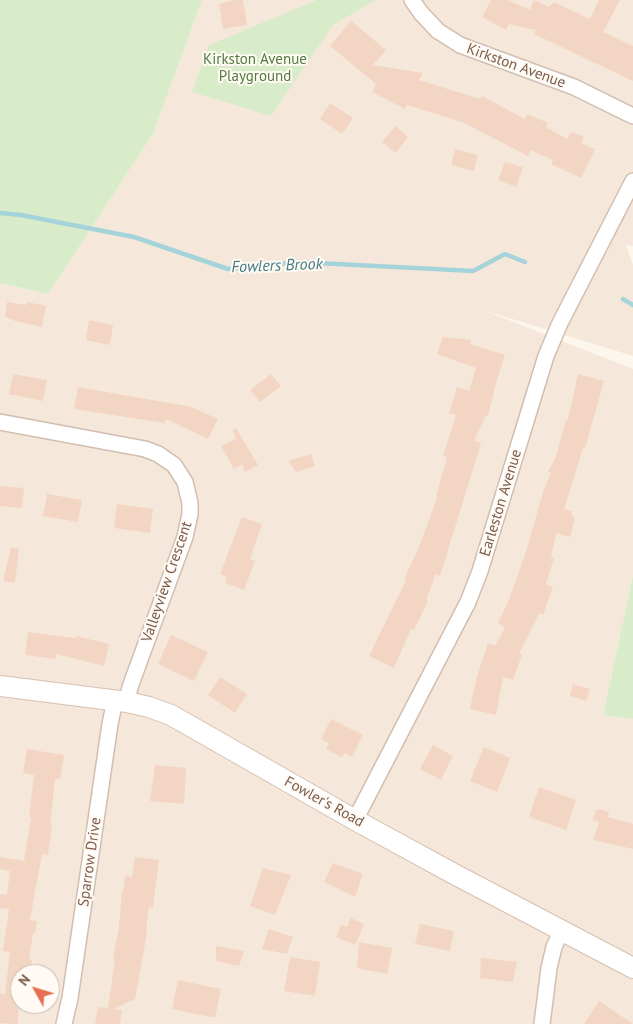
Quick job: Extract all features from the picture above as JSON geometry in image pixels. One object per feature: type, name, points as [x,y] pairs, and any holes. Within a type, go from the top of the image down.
[{"type":"street","name":"Kirkston Avenue","points":[[412,0],[438,31],[460,45],[574,88],[633,116]]},
{"type":"street","name":"Earleston Avenue","points":[[355,820],[468,602],[480,571],[546,356],[560,323],[633,181]]},
{"type":"street","name":"Valleyview Crescent","points":[[0,422],[146,449],[158,454],[174,465],[185,482],[190,503],[190,514],[185,536],[130,687],[121,701]]},
{"type":"street","name":"Fowler's Road","points":[[0,686],[121,701],[160,710],[355,820],[633,968]]},
{"type":"street","name":"Sparrow Drive","points":[[64,1024],[70,998],[110,724],[121,701]]},
{"type":"street","points":[[542,1024],[549,968],[554,947],[562,930]]},
{"type":"shaded area","points":[[202,0],[633,0],[633,246],[626,245],[633,265],[633,356],[483,310],[633,369],[633,575],[603,715],[633,719],[633,1024],[0,1024],[0,283],[48,294],[153,134]]},
{"type":"green space","points":[[0,0],[202,0],[153,134],[48,294],[0,283]]},
{"type":"green space","name":"Kirkston Avenue Playground","points":[[317,0],[376,0],[333,25],[271,116],[192,92],[209,45]]},
{"type":"green space","points":[[633,575],[633,719],[603,715]]},
{"type":"building","points":[[243,0],[247,25],[223,29],[219,4]]},
{"type":"building","points":[[491,0],[508,0],[530,10],[534,0],[549,7],[554,2],[590,19],[599,0],[620,0],[603,32],[633,46],[633,81],[534,34],[536,30],[509,24],[506,30],[482,17]]},
{"type":"building","points":[[351,21],[386,50],[373,65],[423,73],[419,80],[480,99],[482,96],[525,119],[527,114],[548,123],[546,127],[567,139],[572,132],[584,137],[581,143],[595,149],[581,178],[551,164],[553,160],[530,150],[528,156],[462,122],[407,105],[405,109],[372,92],[376,84],[330,46]]},
{"type":"building","points":[[330,103],[353,118],[342,134],[320,119]]},
{"type":"building","points":[[395,126],[408,137],[396,153],[382,142]]},
{"type":"building","points":[[455,149],[478,155],[474,171],[451,165]]},
{"type":"building","points":[[505,162],[523,167],[516,187],[498,180]]},
{"type":"building","points":[[7,302],[26,305],[27,302],[46,306],[42,327],[15,321],[5,316]]},
{"type":"building","points":[[89,320],[113,325],[110,345],[86,340]]},
{"type":"building","points":[[443,337],[471,340],[470,344],[505,355],[488,416],[486,415],[474,441],[481,443],[440,576],[436,574],[426,600],[428,601],[414,630],[411,629],[394,668],[369,656],[406,580],[404,579],[419,547],[437,498],[447,457],[443,456],[456,415],[449,413],[457,387],[469,391],[476,368],[437,354]]},
{"type":"building","points":[[13,374],[47,380],[43,401],[9,394]]},
{"type":"building","points":[[271,374],[281,386],[260,402],[250,390]]},
{"type":"building","points":[[578,374],[604,381],[585,448],[583,448],[564,509],[572,511],[572,516],[575,518],[570,537],[556,533],[551,557],[554,558],[546,584],[553,587],[543,615],[539,613],[519,654],[522,655],[513,680],[503,677],[496,715],[470,709],[477,676],[488,643],[495,646],[505,628],[498,623],[508,602],[525,555],[544,489],[551,473],[548,472],[556,456],[566,420],[568,420]]},
{"type":"building","points":[[78,387],[192,407],[218,419],[208,439],[166,419],[165,423],[74,409]]},
{"type":"building","points":[[236,428],[258,465],[245,472],[242,464],[234,469],[221,446],[236,439],[233,430]]},
{"type":"building","points":[[311,454],[315,466],[296,472],[288,461]]},
{"type":"building","points":[[0,486],[24,488],[22,508],[0,506]]},
{"type":"building","points":[[47,494],[82,500],[78,522],[43,516]]},
{"type":"building","points":[[117,504],[153,509],[150,533],[114,528]]},
{"type":"building","points":[[242,517],[262,524],[250,559],[255,561],[244,590],[225,583],[227,577],[220,574]]},
{"type":"building","points":[[11,547],[19,549],[15,583],[3,581]]},
{"type":"building","points":[[28,632],[75,638],[76,636],[109,644],[104,666],[56,654],[56,659],[25,655]]},
{"type":"building","points":[[171,635],[208,652],[194,681],[158,664]]},
{"type":"building","points":[[220,677],[247,694],[235,713],[208,695]]},
{"type":"building","points":[[573,684],[590,689],[586,701],[570,696]]},
{"type":"building","points":[[331,719],[363,735],[352,757],[344,753],[342,758],[326,749],[329,743],[321,739]]},
{"type":"building","points":[[433,745],[453,756],[441,780],[420,769]]},
{"type":"building","points":[[484,747],[510,758],[497,792],[470,781]]},
{"type":"building","points":[[27,749],[64,755],[60,779],[55,779],[48,855],[42,854],[30,920],[37,921],[35,933],[33,933],[29,960],[32,960],[31,964],[10,964],[10,1014],[18,1014],[18,1024],[0,1023],[0,994],[5,994],[10,952],[3,951],[9,909],[0,908],[0,894],[7,895],[10,871],[0,869],[0,857],[24,861],[31,818],[29,817],[34,775],[23,773]]},
{"type":"building","points":[[155,765],[186,768],[184,804],[150,801]]},
{"type":"building","points":[[539,787],[576,800],[566,830],[529,817]]},
{"type":"building","points":[[597,809],[609,812],[608,817],[633,824],[633,849],[593,840],[599,822],[592,820]]},
{"type":"building","points":[[135,857],[159,860],[153,908],[149,907],[147,933],[135,999],[114,1009],[122,1010],[120,1024],[95,1024],[98,1007],[108,1008],[122,891],[125,876],[132,877]]},
{"type":"building","points":[[333,863],[363,874],[355,897],[324,882]]},
{"type":"building","points":[[263,868],[291,875],[275,915],[250,906]]},
{"type":"building","points":[[351,918],[364,924],[355,945],[336,937],[341,925],[347,927]]},
{"type":"building","points":[[420,924],[454,931],[450,951],[415,944]]},
{"type":"building","points":[[269,929],[293,937],[287,954],[262,949]]},
{"type":"building","points":[[359,942],[392,948],[387,974],[357,968]]},
{"type":"building","points":[[216,946],[244,951],[239,966],[216,961]]},
{"type":"building","points":[[290,957],[320,962],[315,996],[284,991]]},
{"type":"building","points":[[481,958],[517,962],[513,982],[480,978]]},
{"type":"building","points":[[178,980],[221,989],[215,1018],[172,1009]]},
{"type":"building","points":[[599,1001],[633,1024],[584,1024]]},
{"type":"waterway","name":"Fowlers Brook","points":[[0,213],[21,215],[134,237],[228,269],[298,262],[473,271],[505,254],[525,262]]},
{"type":"waterway","name":"Fowlers Brook","points":[[623,299],[633,305]]}]
